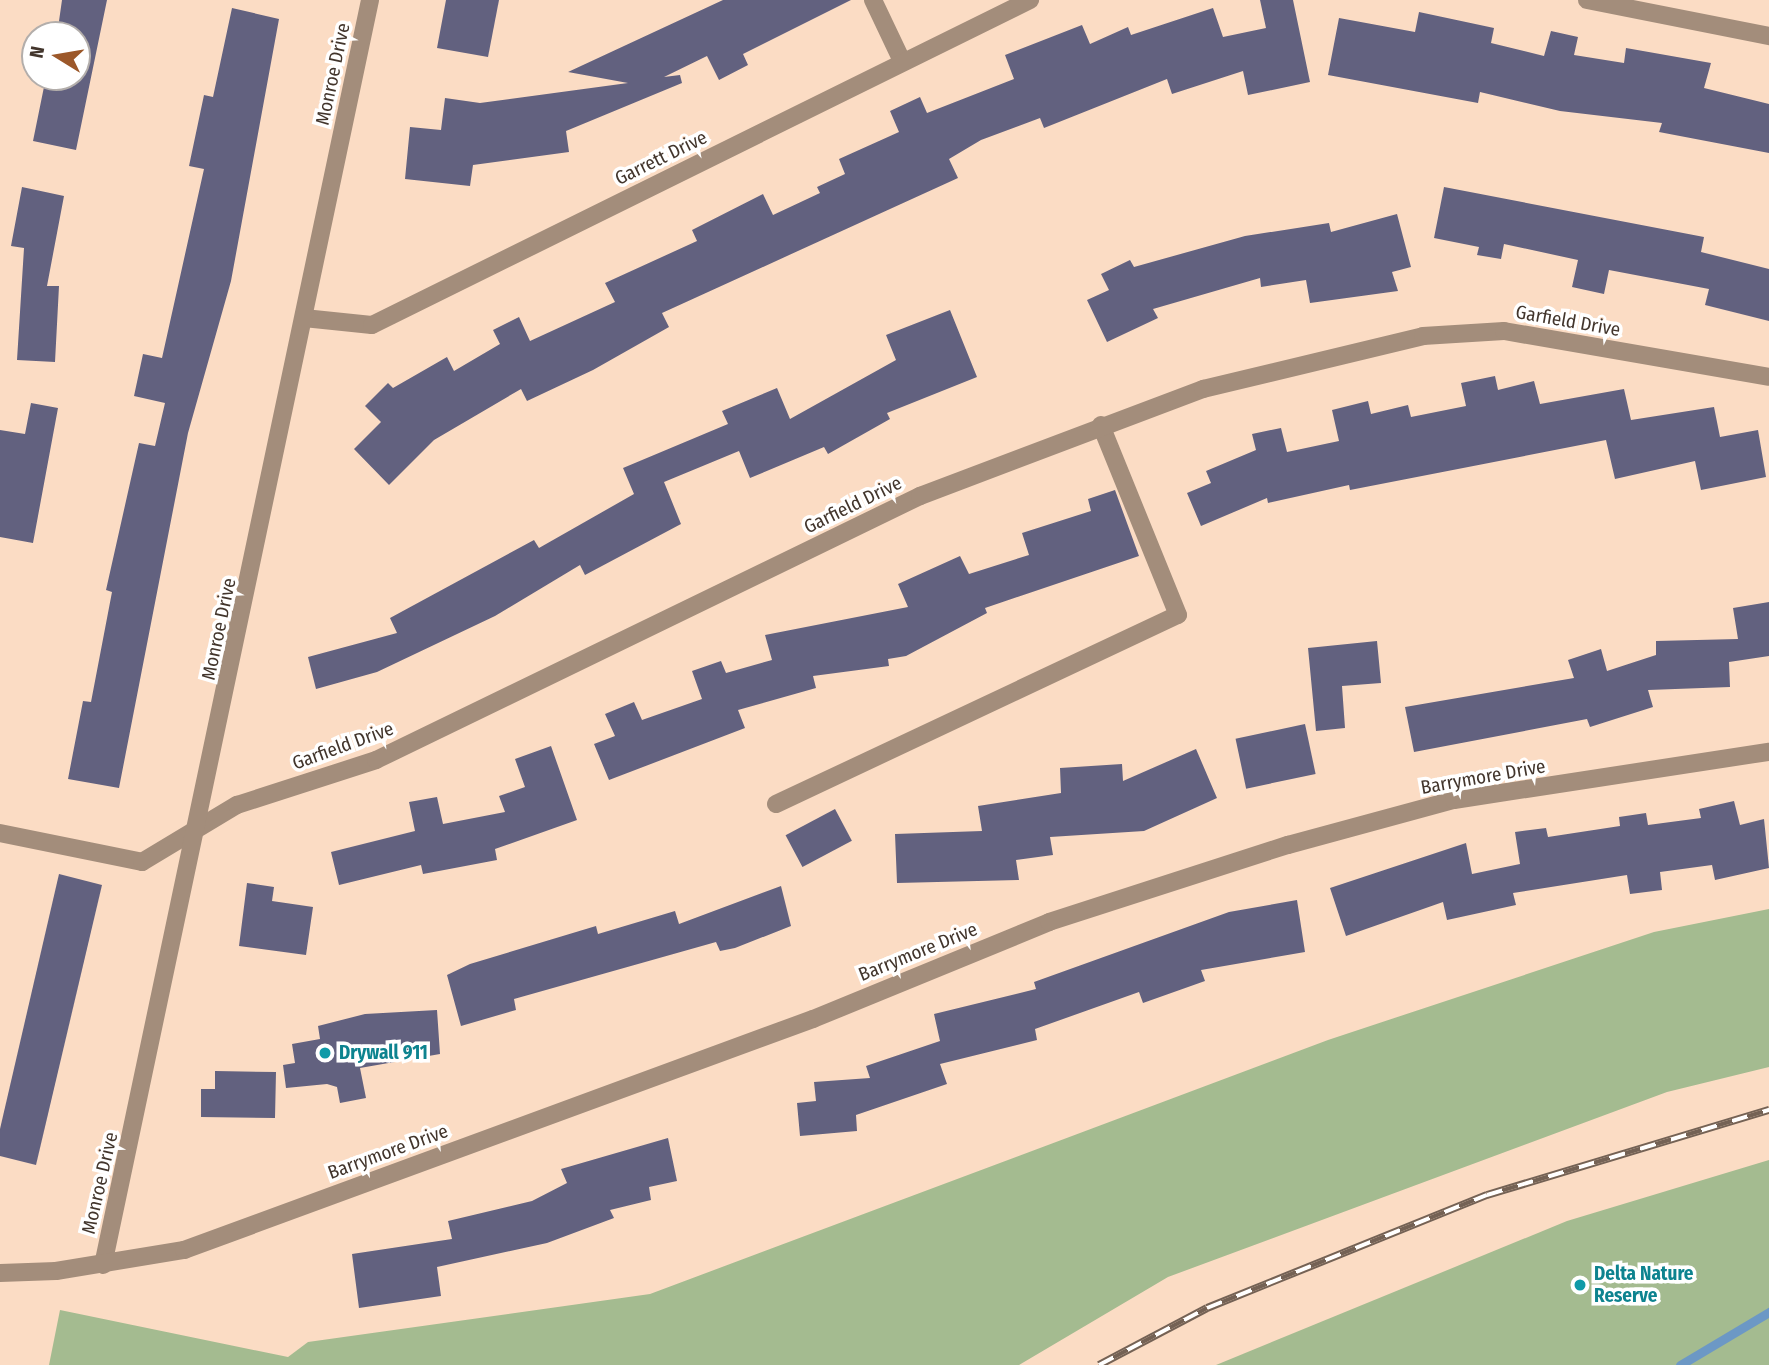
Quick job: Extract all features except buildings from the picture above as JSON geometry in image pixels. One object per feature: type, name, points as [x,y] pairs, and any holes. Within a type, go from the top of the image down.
[{"type":"street","name":"Monroe Drive","points":[[103,1265],[199,827],[370,0]]},
{"type":"street","points":[[873,0],[902,61]]},
{"type":"street","name":"Garrett Drive","points":[[304,318],[372,326],[902,61],[1030,0]]},
{"type":"street","points":[[1587,0],[1769,36]]},
{"type":"street","name":"Garfield Drive","points":[[0,833],[142,862],[237,805],[376,760],[920,496],[1101,425],[1203,389],[1423,336],[1504,331],[1769,377]]},
{"type":"street","points":[[776,804],[1178,615],[1101,425]]},
{"type":"street","name":"Barrymore Drive","points":[[0,1273],[103,1265],[184,1250],[813,1019],[1049,922],[1288,845],[1454,800],[1769,752]]},
{"type":"green space","points":[[1769,909],[1769,1067],[1667,1092],[1168,1277],[1019,1365],[49,1365],[60,1310],[288,1357],[308,1342],[650,1294],[1328,1040],[1654,932]]},
{"type":"green space","name":"Delta Nature Reserve","points":[[1769,1160],[1769,1365],[1216,1365],[1567,1221]]},
{"type":"waterway","points":[[1680,1365],[1769,1312]]},
{"type":"railway","points":[[1099,1365],[1207,1308],[1487,1195],[1769,1110]]},
{"type":"place","name":"Drywall 911","points":[[325,1053]]},
{"type":"place","name":"Delta Nature Reserve","points":[[1580,1285]]}]
